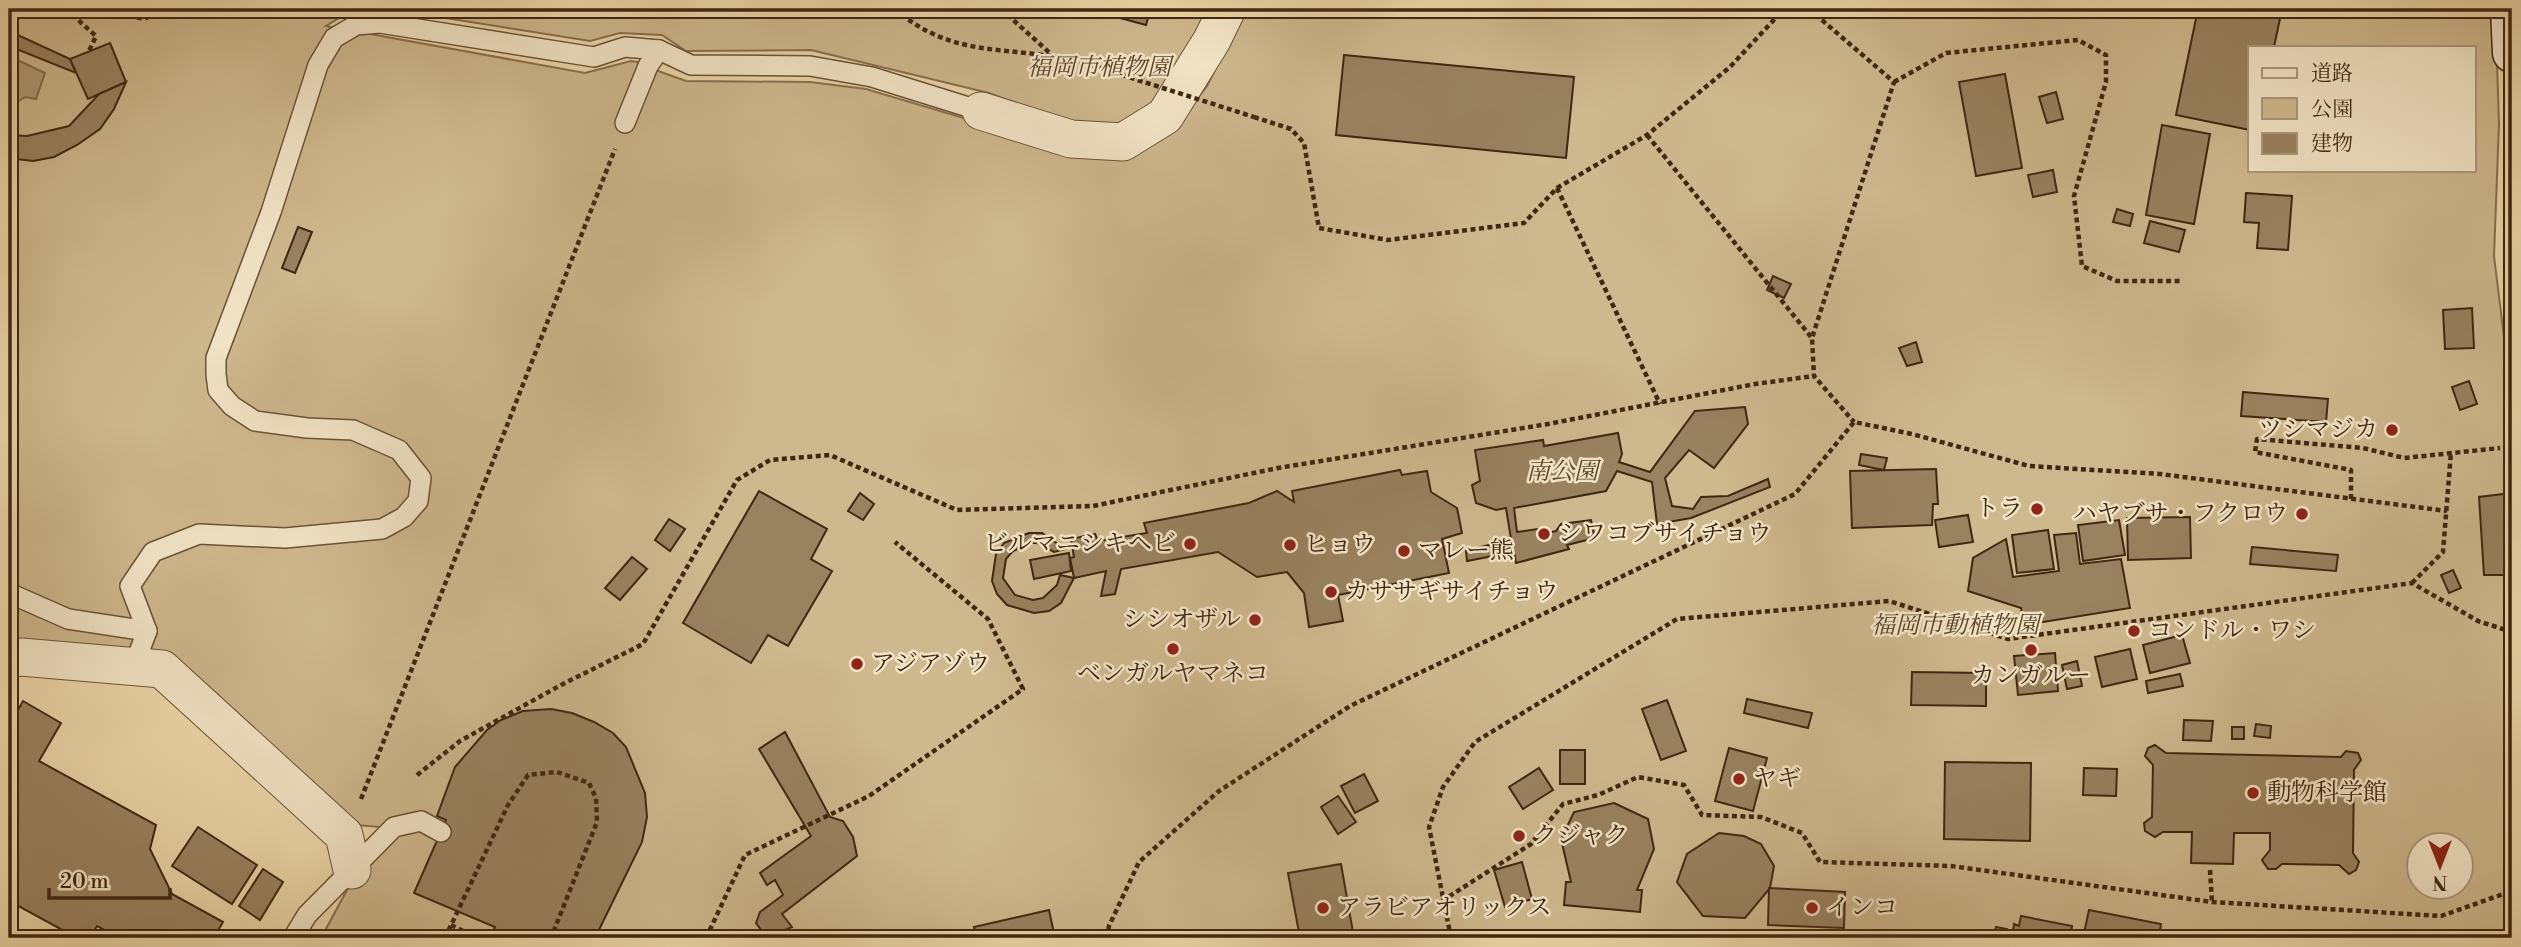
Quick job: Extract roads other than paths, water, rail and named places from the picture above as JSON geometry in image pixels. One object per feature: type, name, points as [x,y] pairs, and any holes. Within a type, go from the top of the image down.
[{"type":"street","points":[[981,111],[1071,139],[1123,142],[1165,116],[1212,40],[1227,9]]},
{"type":"street","points":[[2510,9],[2512,53]]},
{"type":"street","points":[[9,659],[21,657],[162,669],[344,835],[352,870]]},
{"type":"lane","points":[[133,668],[147,631],[130,586],[153,552],[199,534],[285,538],[382,530],[404,517],[418,501],[421,478],[399,450],[353,430],[307,428],[255,421],[232,406],[218,390],[216,358],[271,212],[318,65],[334,38],[356,25],[380,23],[594,57],[625,47],[659,50],[691,65],[810,66],[872,77],[981,111]]},
{"type":"lane","points":[[625,123],[648,66],[659,50]]},
{"type":"lane","points":[[9,593],[68,619],[147,631]]},
{"type":"lane","points":[[293,938],[307,915],[394,827],[421,821],[442,832]]},
{"type":"place","name":"ツシマジカ","points":[[2392,430]]},
{"type":"place","name":"トラ","points":[[2037,509]]},
{"type":"place","name":"ハヤブサ・フクロウ","points":[[2302,514]]},
{"type":"place","name":"シワコブサイチョウ","points":[[1544,534]]},
{"type":"place","name":"ビルマニシキヘビ","points":[[1190,544]]},
{"type":"place","name":"ヒョウ","points":[[1290,545]]},
{"type":"place","name":"マレー熊","points":[[1404,551]]},
{"type":"place","name":"カササギサイチョウ","points":[[1331,592]]},
{"type":"place","name":"シシオザル","points":[[1255,620]]},
{"type":"place","name":"コンドル・ワシ","points":[[2134,631]]},
{"type":"place","name":"ベンガルヤマネコ","points":[[1173,649]]},
{"type":"place","name":"カンガルー","points":[[2031,650]]},
{"type":"place","name":"アジアゾウ","points":[[857,664]]},
{"type":"place","name":"ヤギ","points":[[1739,779]]},
{"type":"place","name":"動物科学館","points":[[2253,793]]},
{"type":"place","name":"クジャク","points":[[1519,836]]},
{"type":"place","name":"アラビアオリックス","points":[[1323,908]]},
{"type":"place","name":"インコ","points":[[1812,908]]},
{"type":"park label","name":"福岡市植物園","points":[[1099,68]]},
{"type":"park label","name":"南公園","points":[[1562,472]]},
{"type":"park label","name":"福岡市動植物園","points":[[1955,626]]}]
